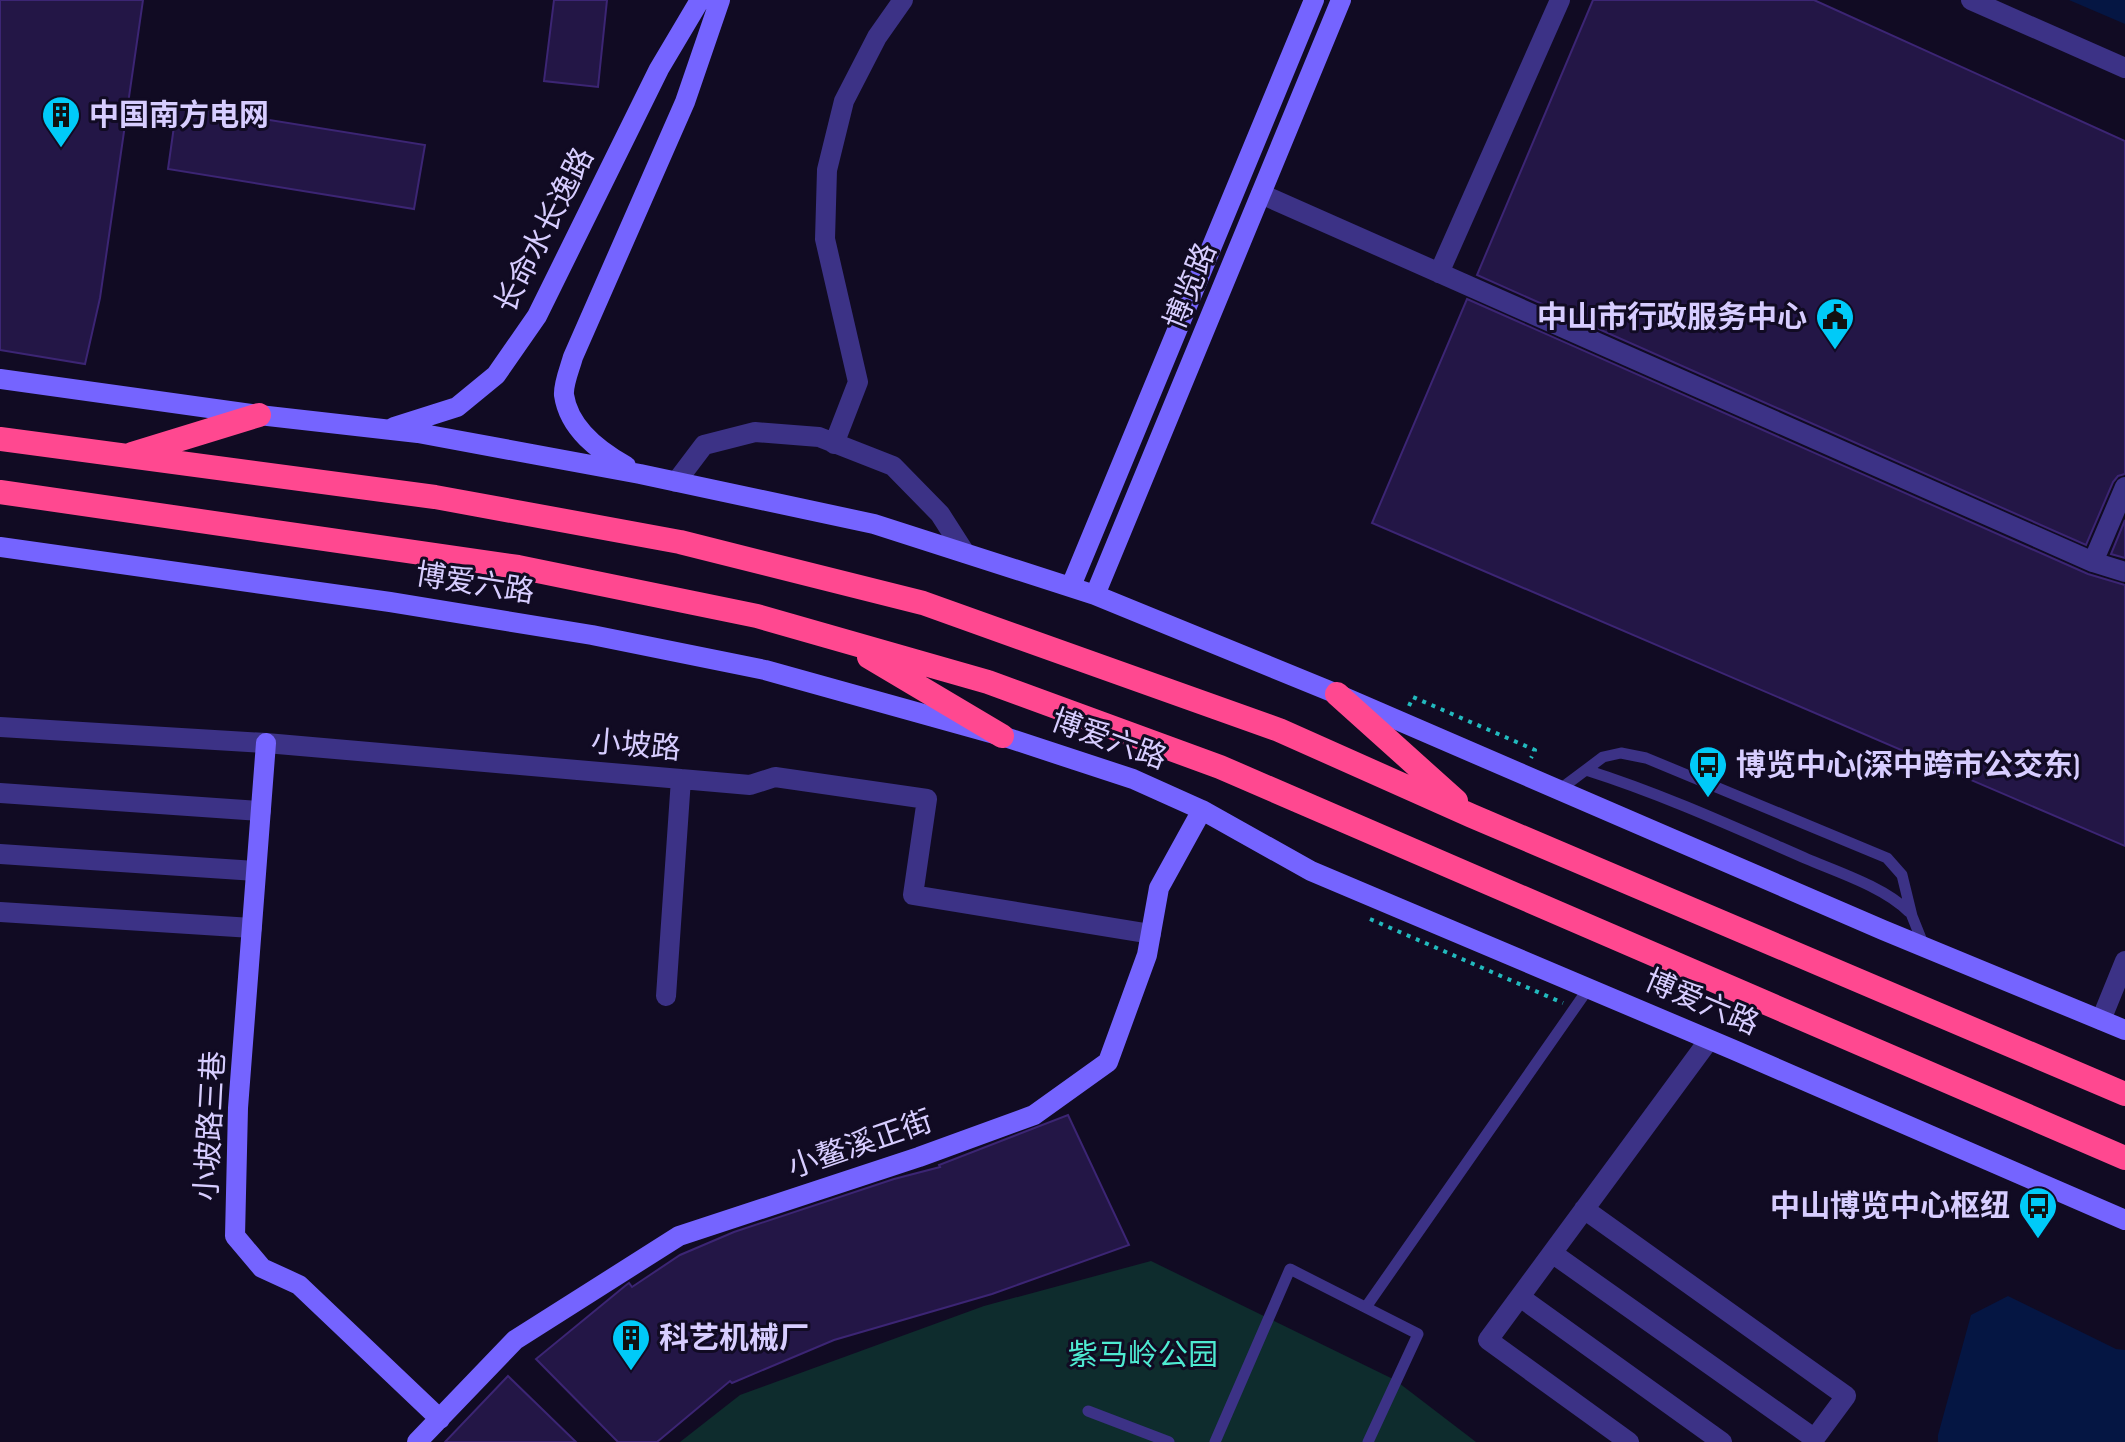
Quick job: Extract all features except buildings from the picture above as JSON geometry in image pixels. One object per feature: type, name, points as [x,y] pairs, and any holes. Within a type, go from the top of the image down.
[{"type":"highway","points":[[124,456],[259,415]]},
{"type":"highway","points":[[0,439],[435,497],[680,542],[923,603],[1279,730],[1472,816],[2125,1094]]},
{"type":"highway","name":"博爱六路","points":[[0,492],[518,567],[757,616],[988,682],[1220,767],[2125,1158]]},
{"type":"highway","points":[[840,640],[1002,736]]},
{"type":"highway","points":[[1337,694],[1472,816]]},
{"type":"street","name":"长命水长逸路","points":[[387,430],[457,407],[496,375],[537,316],[659,69],[700,0]]},
{"type":"street","points":[[640,474],[597,450],[576,424],[564,394],[573,357],[685,102],[720,0]]},
{"type":"street","points":[[834,444],[858,382],[825,239],[827,170],[844,101],[877,37],[903,0]]},
{"type":"street","name":"博览路","points":[[1071,586],[1314,0]]},
{"type":"street","name":"博览路","points":[[1095,595],[1341,0]]},
{"type":"street","points":[[1439,273],[1560,0]]},
{"type":"street","points":[[1971,0],[2125,68]]},
{"type":"street","points":[[1261,194],[2093,562],[2125,572]]},
{"type":"street","points":[[0,379],[387,430],[640,474],[874,524],[1095,595],[1337,694],[2125,1030]]},
{"type":"street","points":[[676,482],[704,445],[755,432],[819,437],[893,466],[940,514],[965,553]]},
{"type":"street","points":[[2093,562],[2125,487]]},
{"type":"street","name":"博爱六路","points":[[0,547],[390,602],[592,635],[765,670],[1002,736],[1133,779],[1202,810],[1311,871],[2125,1220]]},
{"type":"street","name":"小坡路","points":[[0,727],[266,743],[750,785],[775,777],[927,799],[913,895],[1151,934]]},
{"type":"street","name":"小坡路三巷","points":[[266,743],[238,1108],[235,1236],[262,1268],[299,1285],[440,1419]]},
{"type":"street","points":[[666,996],[681,779]]},
{"type":"street","points":[[0,793],[261,811]]},
{"type":"street","name":"小鳌溪正街","points":[[417,1442],[515,1340],[679,1236],[919,1157],[1034,1115],[1108,1062],[1147,955],[1159,888],[1202,810]]},
{"type":"street","points":[[0,854],[256,871]]},
{"type":"street","points":[[0,912],[252,928]]},
{"type":"street","points":[[2101,1020],[2125,961]]},
{"type":"street","points":[[1629,1442],[1488,1340],[1709,1040]]},
{"type":"street","points":[[1552,1253],[1814,1440],[1846,1396],[1584,1209]]},
{"type":"street","points":[[1520,1297],[1722,1442]]},
{"type":"lane","points":[[1559,790],[1603,757],[1621,753],[1646,758],[1862,847],[1887,858],[1902,875],[1912,916],[1924,946]]},
{"type":"lane","points":[[1586,770],[1701,813],[1840,873],[1898,901],[1912,916]]},
{"type":"lane","points":[[1366,1307],[1588,989]]},
{"type":"lane","points":[[1215,1442],[1290,1269],[1418,1334],[1368,1442]]},
{"type":"lane","points":[[1088,1411],[1169,1442]]},
{"type":"path","points":[[1402,722],[1413,697],[1483,726],[1535,750],[1524,774]]},
{"type":"path","points":[[1456,956],[1575,1008]]},
{"type":"green space","name":"紫马岭公园","points":[[1151,1261],[1395,1380],[1476,1442],[680,1442],[740,1395],[984,1306]]},
{"type":"water","points":[[2069,0],[2125,0],[2125,24]]},
{"type":"water","points":[[2008,1296],[2116,1349],[2125,1350],[2125,1442],[1938,1442],[1971,1315]]},
{"type":"place","name":"中国南方电网","points":[[61,149]]},
{"type":"place","name":"中山市行政服务中心","points":[[1835,351]]},
{"type":"place","name":"博览中心(深中跨市公交东)","points":[[1708,799]]},
{"type":"place","name":"中山博览中心枢纽","points":[[2038,1240]]},
{"type":"place","name":"科艺机械厂","points":[[631,1372]]}]
